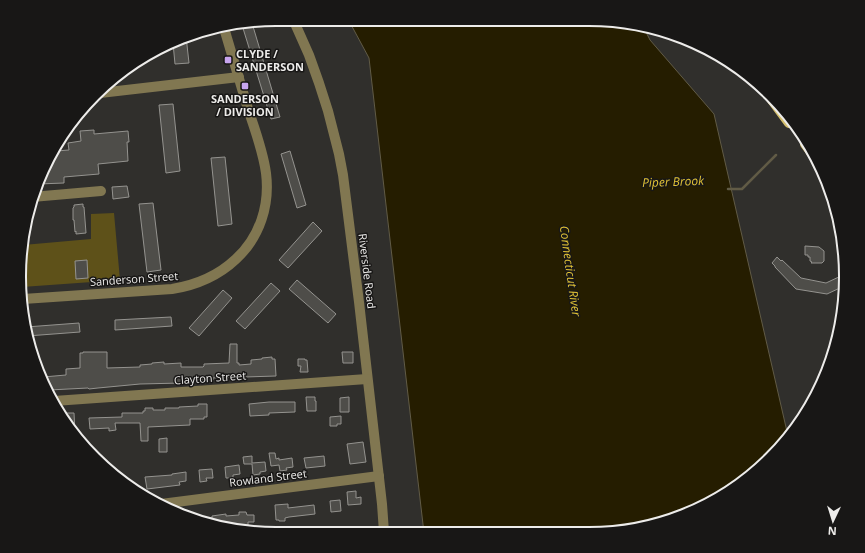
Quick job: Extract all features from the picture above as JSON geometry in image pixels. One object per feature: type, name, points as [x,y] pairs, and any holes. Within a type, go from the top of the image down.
[{"type":"street","name":"Riverside Road","points":[[296,26],[319,83],[328,111],[339,154],[346,192],[384,527]]},
{"type":"street","name":"Sanderson Street","points":[[27,299],[183,287],[204,281],[223,270],[239,256],[253,239],[260,225],[264,208],[266,173],[225,32]]},
{"type":"street","points":[[106,92],[239,77]]},
{"type":"street","points":[[39,197],[101,192]]},
{"type":"street","name":"Clayton Street","points":[[59,401],[367,379]]},
{"type":"street","name":"Rowland Street","points":[[170,503],[379,476]]},
{"type":"shaded area","points":[[114,213],[120,280],[27,287],[28,245],[91,239],[91,214]]},
{"type":"water","name":"Connecticut River","points":[[352,26],[588,26],[621,28],[647,33],[650,40],[714,114],[787,430],[766,454],[728,485],[699,501],[669,514],[637,522],[621,525],[588,527],[423,527],[369,58]]},
{"type":"building","points":[[253,27],[280,117],[271,119],[243,28]]},
{"type":"building","points":[[187,43],[189,63],[175,64],[174,48]]},
{"type":"building","points":[[173,104],[180,171],[166,173],[159,105]]},
{"type":"building","points":[[94,130],[94,134],[128,131],[128,161],[98,164],[99,174],[64,177],[64,183],[44,184],[60,151],[69,150],[68,143],[81,141],[80,131]]},
{"type":"building","points":[[290,151],[306,205],[297,208],[281,154]]},
{"type":"building","points":[[225,157],[232,224],[218,226],[211,158]]},
{"type":"building","points":[[127,186],[129,197],[113,199],[112,187]]},
{"type":"building","points":[[153,203],[161,270],[147,272],[139,204]]},
{"type":"building","points":[[83,204],[86,233],[76,234],[73,220],[73,208],[74,205]]},
{"type":"building","points":[[313,222],[322,231],[288,268],[279,260]]},
{"type":"building","points":[[805,246],[819,247],[824,251],[824,261],[822,263],[811,263],[810,257],[805,255]]},
{"type":"building","points":[[777,257],[801,278],[826,283],[839,277],[838,289],[827,294],[796,289],[772,263]]},
{"type":"building","points":[[87,260],[88,278],[76,279],[75,261]]},
{"type":"building","points":[[297,280],[336,314],[328,323],[289,289]]},
{"type":"building","points":[[271,283],[280,291],[245,329],[236,321]]},
{"type":"building","points":[[223,290],[232,298],[199,336],[189,328]]},
{"type":"building","points":[[171,317],[172,326],[115,330],[115,320]]},
{"type":"building","points":[[79,323],[80,332],[34,336],[31,327]]},
{"type":"building","points":[[230,344],[237,344],[237,363],[239,363],[239,365],[251,364],[251,360],[272,357],[272,359],[275,359],[276,376],[245,377],[245,379],[234,379],[234,377],[213,378],[213,380],[182,380],[182,383],[140,384],[89,389],[53,390],[47,377],[66,375],[66,369],[80,368],[80,353],[83,352],[107,352],[107,368],[140,367],[140,365],[164,362],[164,364],[181,363],[181,367],[203,367],[204,364],[229,363]]},
{"type":"building","points":[[342,352],[353,352],[353,363],[343,363]]},
{"type":"building","points":[[298,359],[307,360],[308,372],[300,372],[301,366],[298,366]]},
{"type":"building","points":[[306,397],[315,397],[316,411],[307,411]]},
{"type":"building","points":[[349,397],[349,412],[340,412],[340,398]]},
{"type":"building","points":[[295,402],[295,412],[269,413],[269,415],[250,416],[249,404]]},
{"type":"building","points":[[198,404],[207,404],[207,417],[204,417],[204,419],[190,419],[190,425],[148,427],[148,441],[141,441],[140,423],[115,423],[116,430],[109,431],[109,428],[90,429],[89,418],[122,417],[122,413],[143,413],[145,408],[165,410],[165,408],[198,406]]},
{"type":"building","points":[[66,413],[74,413],[75,425]]},
{"type":"building","points":[[341,416],[341,424],[337,424],[337,426],[330,426],[330,417]]},
{"type":"building","points":[[167,438],[167,452],[159,452],[159,439]]},
{"type":"building","points":[[363,442],[366,462],[350,464],[347,444]]},
{"type":"building","points":[[269,453],[275,453],[276,459],[279,458],[279,460],[292,458],[293,467],[280,471],[279,465],[271,466]]},
{"type":"building","points":[[252,456],[252,463],[265,462],[266,471],[253,475],[252,464],[244,464],[243,457]]},
{"type":"building","points":[[324,456],[325,466],[306,468],[304,458]]},
{"type":"building","points":[[239,465],[240,474],[233,475],[233,478],[226,478],[225,467]]},
{"type":"building","points":[[212,469],[213,478],[206,478],[207,481],[200,482],[199,470]]},
{"type":"building","points":[[186,472],[186,481],[179,482],[180,485],[147,489],[145,477],[172,475]]},
{"type":"building","points":[[356,491],[356,498],[361,497],[361,504],[348,505],[347,492]]},
{"type":"building","points":[[340,500],[341,511],[331,512],[330,501]]},
{"type":"building","points":[[288,504],[288,508],[314,505],[315,514],[289,517],[285,518],[285,521],[276,520],[275,505]]},
{"type":"building","points":[[239,512],[246,512],[247,515],[254,515],[254,522],[248,522],[248,525],[244,525],[212,518],[212,516],[226,514],[226,516],[239,515]]},
{"type":"waterway","name":"Piper Brook","points":[[728,189],[742,189],[776,155]]},
{"type":"place","name":"CLYDE / SANDERSON","points":[[228,60]]},
{"type":"place","name":"SANDERSON / DIVISION","points":[[245,86]]}]
